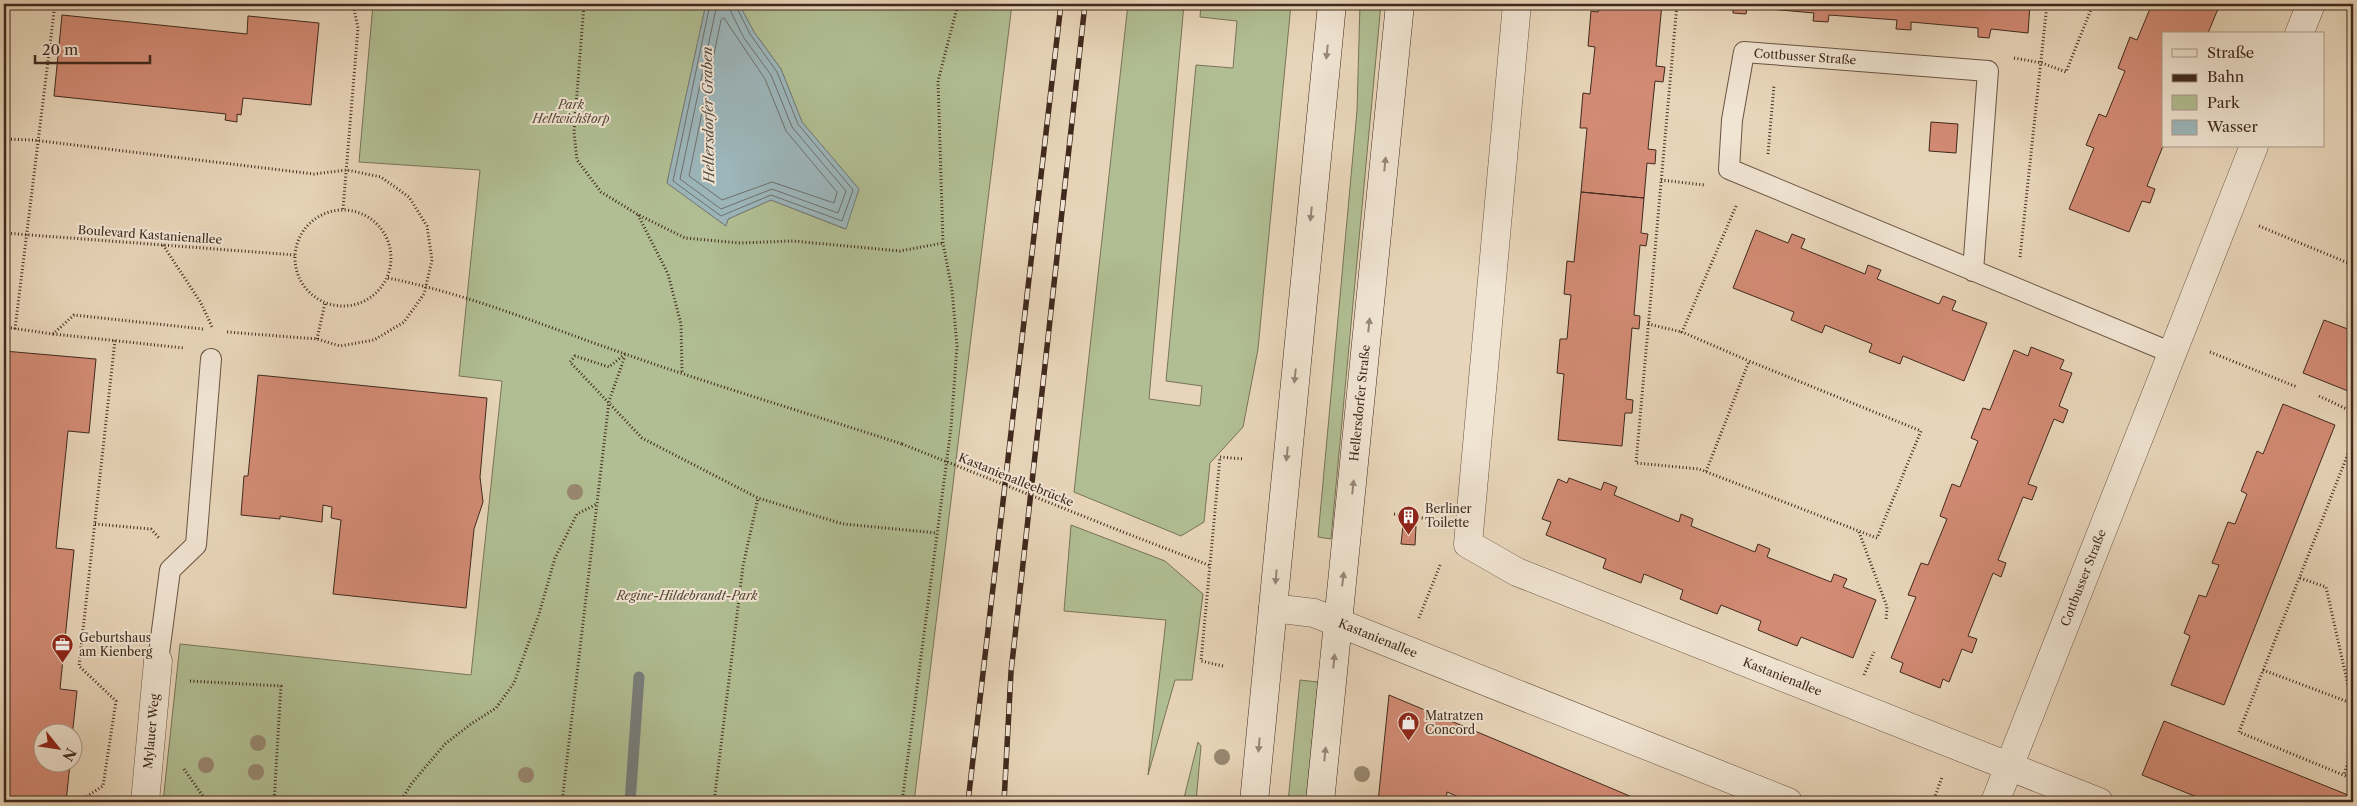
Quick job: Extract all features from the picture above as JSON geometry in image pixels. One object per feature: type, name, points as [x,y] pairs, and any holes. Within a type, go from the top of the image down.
[{"type":"street","points":[[1254,802],[1332,4]]},
{"type":"street","name":"Hellersdorfer Straße","points":[[1320,802],[1400,4]]},
{"type":"street","name":"Kastanienallee","points":[[1517,4],[1468,544],[1517,572],[2099,802]]},
{"type":"street","points":[[2300,32],[2311,4]]},
{"type":"street","name":"Cottbusser Straße","points":[[1995,802],[2253,148]]},
{"type":"street","name":"Kastanienallee","points":[[1273,608],[1314,613],[1338,622],[1788,802]]},
{"type":"street","name":"Mylauer Weg","points":[[145,802],[158,669]]},
{"type":"lane","name":"Cottbusser Straße","points":[[1973,271],[1988,71],[1744,52],[1732,120],[1729,169],[2016,290],[2172,353]]},
{"type":"lane","points":[[158,669],[170,570],[196,545],[211,359]]},
{"type":"path","points":[[4,54],[9,4]]},
{"type":"path","points":[[15,329],[55,4]]},
{"type":"path","points":[[343,209],[358,28],[353,5],[364,4]]},
{"type":"path","points":[[584,4],[574,132],[578,160],[602,192],[637,214],[685,238],[731,243],[793,241],[900,251],[943,243]]},
{"type":"path","points":[[902,802],[950,428],[956,346],[952,290],[943,243],[938,81],[958,4]]},
{"type":"path","points":[[1648,324],[1682,332],[1921,431],[1877,538],[1706,472],[1636,463],[1648,324],[1677,4]]},
{"type":"path","points":[[2016,290],[2047,4]]},
{"type":"path","points":[[2042,63],[2066,72],[2093,4]]},
{"type":"path","points":[[1682,332],[1757,181],[1777,55]]},
{"type":"path","points":[[4,139],[39,141],[314,174],[347,170],[381,177],[409,197],[427,226],[432,260],[424,294],[404,322],[374,340],[340,346],[317,340],[224,332]]},
{"type":"path","points":[[1661,180],[1712,186]]},
{"type":"path","points":[[343,209],[359,212],[373,219],[384,231],[390,246],[392,262],[388,278],[379,290],[368,299],[354,305],[340,306],[325,303],[313,295],[303,284],[297,270],[295,256],[298,241],[310,223],[329,212],[343,209]]},
{"type":"path","points":[[637,214],[668,274],[681,324],[682,372]]},
{"type":"path","name":"Boulevard Kastanienallee","points":[[4,233],[295,256]]},
{"type":"path","points":[[2294,241],[2353,264]]},
{"type":"path","points":[[162,244],[201,302],[214,331],[211,359]]},
{"type":"path","name":"Kastanienalleebrücke","points":[[388,278],[426,286],[509,310],[625,354],[902,444],[1211,566]]},
{"type":"path","points":[[317,340],[325,303]]},
{"type":"path","points":[[52,334],[74,315],[214,331]]},
{"type":"path","points":[[4,327],[170,347]]},
{"type":"path","points":[[83,802],[84,798],[103,786],[116,701],[79,666],[115,340]]},
{"type":"path","points":[[625,354],[609,367],[575,356],[570,362],[642,438],[758,498],[843,524],[937,534]]},
{"type":"path","points":[[562,802],[609,401],[625,354]]},
{"type":"path","points":[[1706,472],[1749,361]]},
{"type":"path","points":[[2245,366],[2297,387]]},
{"type":"path","points":[[2319,396],[2353,412]]},
{"type":"path","points":[[2353,441],[2239,732],[2353,779]]},
{"type":"path","points":[[1223,666],[1201,661],[1220,457],[1244,459]]},
{"type":"path","points":[[714,802],[743,566],[758,498]]},
{"type":"path","points":[[400,802],[412,783],[445,744],[496,708],[514,683],[539,614],[555,558],[577,514],[597,504]]},
{"type":"path","points":[[1394,514],[1438,520]]},
{"type":"path","points":[[95,524],[151,529],[159,538]]},
{"type":"path","points":[[1859,531],[1887,608],[1886,621]]},
{"type":"path","points":[[2300,578],[2326,587],[2352,703],[2353,746],[2344,775]]},
{"type":"path","points":[[1864,676],[1874,652]]},
{"type":"path","points":[[158,669],[281,686],[274,802]]},
{"type":"path","points":[[2263,670],[2352,703]]},
{"type":"green space","points":[[373,4],[706,4],[667,183],[726,226],[728,219],[771,200],[845,229],[859,189],[802,122],[781,69],[754,32],[739,4],[1012,4],[914,802],[163,802],[180,644],[471,675],[502,381],[459,376],[480,170],[359,162]]},
{"type":"green space","points":[[1128,4],[1184,4],[1149,399],[1200,406],[1202,386],[1166,381],[1196,65],[1233,68],[1237,21],[1200,17],[1201,4],[1291,4],[1258,349],[1243,427],[1210,463],[1204,522],[1181,536],[1074,492]]},
{"type":"green space","points":[[1360,4],[1381,4],[1331,539],[1318,537],[1357,111]]},
{"type":"green space","points":[[1071,525],[1165,561],[1203,594],[1192,680],[1175,680],[1148,775],[1166,620],[1064,611]]},
{"type":"green space","points":[[1300,680],[1318,682],[1306,802],[1288,802]]},
{"type":"green space","points":[[1198,742],[1201,746],[1196,802],[1183,802]]},
{"type":"water","points":[[706,4],[739,4],[754,32],[781,69],[802,122],[859,189],[846,229],[771,200],[728,219],[726,226],[667,183]]},
{"type":"building","points":[[1599,4],[1662,4],[1656,66],[1665,67],[1663,82],[1655,81],[1648,149],[1656,150],[1655,164],[1647,163],[1644,198],[1581,192],[1587,128],[1580,128],[1583,93],[1590,94],[1595,47],[1588,46],[1591,11],[1598,12]]},
{"type":"building","points":[[1715,4],[2030,4],[2028,33],[1991,29],[1989,38],[1978,37],[1978,28],[1911,22],[1911,30],[1896,29],[1897,20],[1829,15],[1828,22],[1813,21],[1814,13],[1747,7],[1746,14],[1733,13],[1733,6]]},
{"type":"building","points":[[2152,4],[2220,4],[2208,32],[2162,32],[2162,148],[2147,186],[2155,189],[2150,203],[2142,201],[2129,232],[2069,209],[2094,148],[2086,145],[2099,114],[2106,117],[2125,71],[2118,68],[2130,37],[2137,40]]},
{"type":"building","points":[[62,15],[247,34],[248,16],[319,23],[311,105],[243,98],[241,115],[237,114],[237,122],[225,120],[226,114],[54,96]]},
{"type":"building","points":[[1931,122],[1958,124],[1956,153],[1929,151]]},
{"type":"building","points":[[1581,192],[1644,198],[1641,233],[1648,234],[1646,246],[1640,245],[1634,315],[1640,316],[1639,329],[1632,328],[1626,399],[1633,400],[1632,413],[1625,413],[1622,446],[1558,440],[1564,374],[1557,373],[1560,339],[1567,339],[1571,295],[1564,294],[1567,261],[1574,262]]},
{"type":"building","points":[[1756,230],[1788,243],[1792,234],[1805,239],[1801,248],[1865,274],[1868,265],[1881,270],[1877,279],[1939,304],[1943,296],[1956,301],[1952,310],[1987,323],[1964,381],[1903,356],[1900,364],[1869,352],[1872,344],[1825,325],[1822,333],[1791,320],[1794,312],[1733,288]]},
{"type":"building","points":[[2324,320],[2353,331],[2353,393],[2303,373]]},
{"type":"building","points":[[2031,347],[2064,360],[2060,369],[2072,373],[2059,406],[2068,410],[2063,423],[2054,419],[2028,484],[2037,487],[2032,500],[2023,497],[1998,560],[2006,563],[2001,577],[1993,573],[1968,636],[1977,639],[1972,653],[1962,649],[1949,682],[1943,679],[1940,688],[1900,672],[1903,663],[1891,658],[1916,597],[1908,595],[1921,563],[1928,565],[1947,519],[1940,516],[1952,484],[1960,487],[1978,441],[1971,438],[1983,408],[1990,410],[2014,350],[2028,356]]},
{"type":"building","points":[[4,351],[96,359],[89,433],[68,431],[56,548],[74,550],[60,689],[77,691],[73,724],[32,724],[32,774],[69,774],[66,802],[4,802],[4,710],[6,685],[4,685]]},
{"type":"building","points":[[258,375],[487,398],[480,477],[483,502],[474,529],[466,608],[333,594],[341,520],[331,518],[332,507],[323,505],[322,522],[280,516],[280,519],[241,515],[244,476],[248,476]]},
{"type":"building","points":[[2283,404],[2335,425],[2224,705],[2171,685],[2190,636],[2184,633],[2199,595],[2206,597],[2219,565],[2212,563],[2228,522],[2235,524],[2247,494],[2241,491],[2257,451],[2263,454]]},
{"type":"building","points":[[1569,478],[1601,490],[1604,482],[1617,487],[1614,495],[1679,522],[1681,514],[1693,519],[1691,526],[1755,552],[1758,544],[1770,549],[1767,557],[1831,582],[1834,574],[1847,579],[1843,587],[1876,600],[1853,658],[1801,637],[1797,646],[1758,630],[1761,621],[1721,605],[1717,614],[1680,599],[1683,590],[1644,574],[1641,583],[1603,568],[1606,559],[1546,535],[1551,522],[1542,519],[1558,479],[1567,483]]},
{"type":"building","name":"Berliner Toilette","points":[[1403,525],[1416,526],[1415,545],[1401,544]]},
{"type":"building","points":[[1389,695],[1644,802],[1470,802],[1447,792],[1446,802],[1378,802]]},
{"type":"building","points":[[2164,721],[2353,797],[2353,802],[2195,802],[2197,797],[2142,775]]},
{"type":"waterway","name":"Hellersdorfer Graben","points":[[630,802],[639,677]]},
{"type":"railway","points":[[968,802],[1061,4]]},
{"type":"railway","points":[[1004,802],[1011,672],[1085,4]]},
{"type":"place","name":"Berliner Toilette","points":[[1409,535]]},
{"type":"place","name":"Geburtshaus am Kienberg","points":[[63,664]]},
{"type":"place","name":"Matratzen Concord","points":[[1409,742]]},
{"type":"park label","name":"Park Hellwichstorp","points":[[571,112]]},
{"type":"park label","name":"Regine-Hildebrandt-Park","points":[[687,596]]}]
